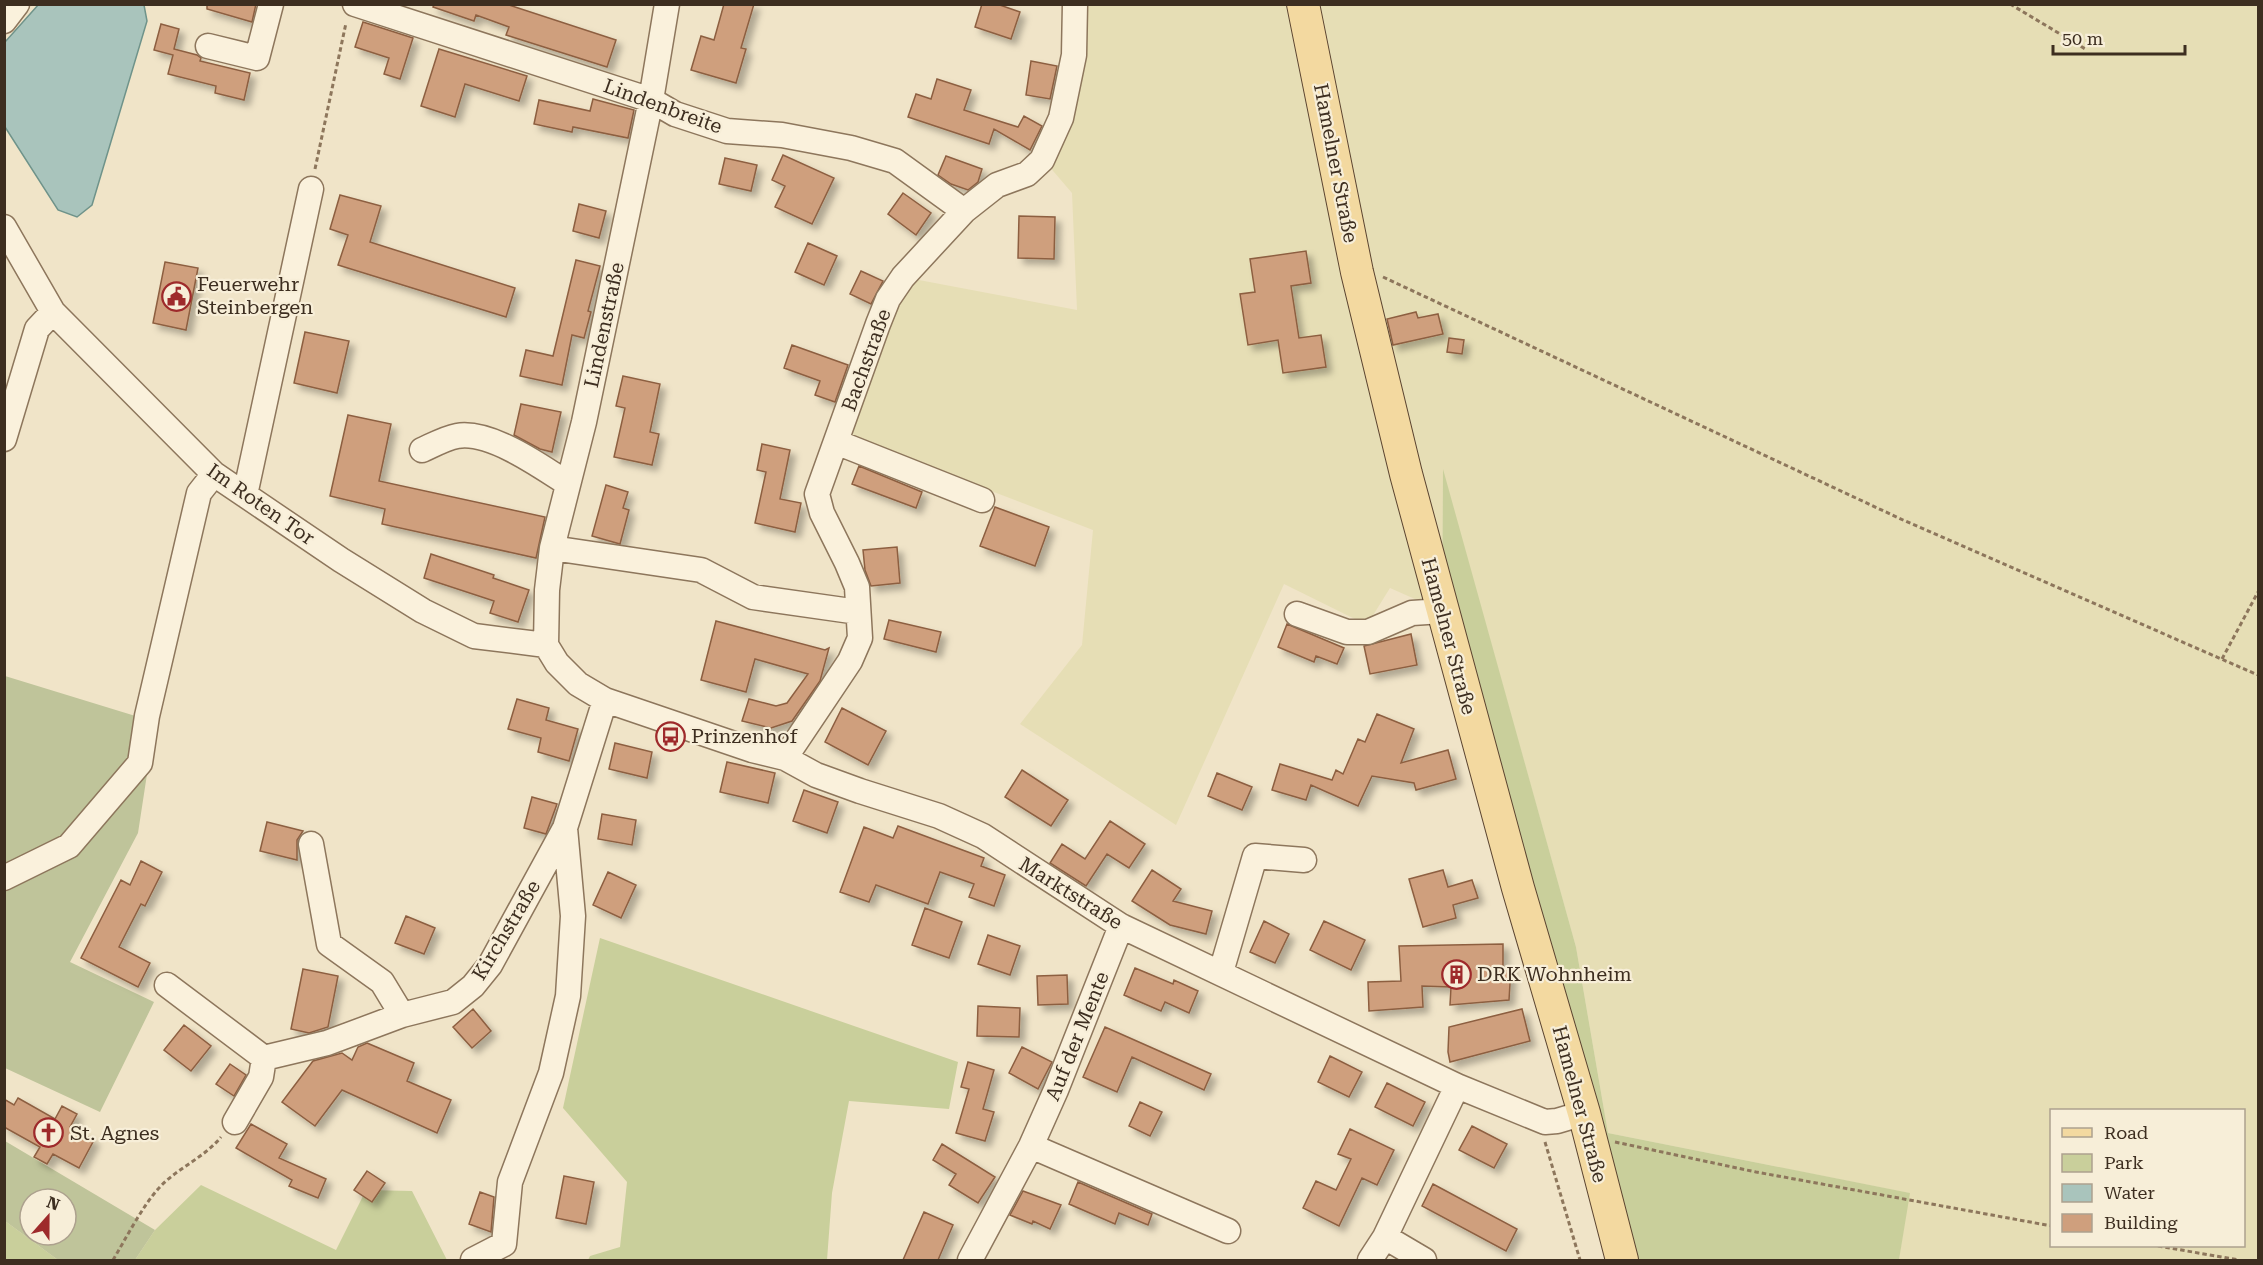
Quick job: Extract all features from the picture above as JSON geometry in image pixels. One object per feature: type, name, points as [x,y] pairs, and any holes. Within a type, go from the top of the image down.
[{"type":"main road","name":"Hamelner Straße","points":[[1303,4],[1357,272],[1406,474],[1515,877],[1587,1125],[1622,1260]]},
{"type":"street","points":[[4,21],[18,4]]},
{"type":"street","points":[[208,46],[257,58],[271,4]]},
{"type":"street","name":"Lindenstraße","points":[[552,654],[547,590],[552,548],[584,422],[651,100],[667,4]]},
{"type":"street","name":"Bachstraße","points":[[785,758],[850,661],[860,638],[857,587],[822,513],[817,494],[888,299],[903,277],[964,211],[997,185],[1027,174],[1042,160],[1061,118],[1074,55],[1075,4]]},
{"type":"street","name":"Lindenbreite","points":[[351,10],[651,100],[675,114],[727,130],[783,135],[851,148],[895,161],[964,211]]},
{"type":"street","points":[[245,495],[311,189]]},
{"type":"street","name":"Im Roten Tor","points":[[4,227],[53,312],[214,474],[341,560],[423,611],[474,636],[552,654]]},
{"type":"street","points":[[4,439],[37,328],[53,312]]},
{"type":"street","points":[[422,450],[456,436],[471,436],[510,448],[568,484]]},
{"type":"street","points":[[836,442],[982,500]]},
{"type":"street","points":[[4,878],[69,846],[140,763],[147,716],[199,493],[214,474]]},
{"type":"street","points":[[552,548],[701,570],[753,597],[858,612]]},
{"type":"street","points":[[1297,614],[1347,632],[1368,632],[1412,614],[1442,611]]},
{"type":"street","name":"Marktstraße","points":[[552,654],[578,684],[605,700],[752,750],[785,758],[816,775],[939,816],[983,836],[1121,926],[1457,1086],[1545,1122]]},
{"type":"street","name":"Kirchstraße","points":[[264,1058],[327,1043],[402,1015],[453,1002],[473,986],[490,965],[565,828],[605,700]]},
{"type":"street","points":[[473,1260],[504,1244],[510,1182],[551,1073],[568,996],[573,916],[565,828]]},
{"type":"street","points":[[311,844],[328,944],[382,982],[402,1015]]},
{"type":"street","points":[[1221,972],[1255,856],[1304,860]]},
{"type":"street","name":"Auf der Mente","points":[[970,1260],[1031,1146],[1056,1090],[1121,926]]},
{"type":"street","points":[[167,985],[264,1058],[261,1077],[235,1122]]},
{"type":"street","points":[[1370,1260],[1385,1237],[1457,1086]]},
{"type":"street","points":[[1545,1122],[1557,1121],[1587,1125]]},
{"type":"street","points":[[1031,1146],[1228,1231]]},
{"type":"street","points":[[1385,1237],[1424,1260]]},
{"type":"path","points":[[2010,4],[2087,50]]},
{"type":"path","points":[[311,189],[351,10]]},
{"type":"path","points":[[1357,272],[1386,278],[1903,519],[2259,675]]},
{"type":"path","points":[[2222,659],[2259,592]]},
{"type":"path","points":[[113,1260],[158,1189],[216,1144],[235,1122]]},
{"type":"path","points":[[1545,1122],[1545,1145],[1580,1260]]},
{"type":"path","points":[[1587,1125],[1756,1172],[2050,1226]]},
{"type":"path","points":[[2169,1247],[2239,1260]]},
{"type":"shaded area","points":[[1075,5],[2258,5],[2258,1260],[1899,1260],[1909,1193],[1608,1133],[1576,947],[1443,472],[1442,611],[1390,588],[1367,625],[1284,584],[1176,825],[1020,724],[1082,645],[1093,530],[840,433],[903,277],[1077,310],[1072,193],[1048,165]]},
{"type":"green space","points":[[1443,469],[1576,947],[1608,1133],[1910,1193],[1899,1260],[1622,1260],[1442,611]]},
{"type":"green space","points":[[5,676],[155,722],[138,833],[70,962],[154,1002],[100,1112],[5,1068]]},
{"type":"green space","points":[[600,938],[958,1062],[949,1109],[849,1101],[832,1193],[827,1260],[588,1260],[590,1256],[620,1247],[627,1182],[563,1108]]},
{"type":"green space","points":[[5,1141],[155,1230],[135,1260],[58,1260],[40,1247],[78,1247],[78,1187],[18,1187],[18,1231],[5,1221]]},
{"type":"green space","points":[[201,1185],[336,1250],[366,1190],[412,1191],[447,1260],[135,1260],[155,1230]]},
{"type":"green space","points":[[5,1221],[18,1231],[18,1247],[40,1247],[58,1260],[5,1260]]},
{"type":"water","points":[[39,4],[144,5],[147,21],[92,205],[77,217],[58,210],[5,127],[5,42]]},
{"type":"building","points":[[207,4],[256,4],[252,22],[207,9]]},
{"type":"building","points":[[434,4],[506,4],[616,40],[607,67],[506,35],[509,27],[476,15],[474,21],[433,7]]},
{"type":"building","points":[[724,4],[754,4],[741,48],[746,49],[736,83],[691,70],[701,36],[714,40]]},
{"type":"building","points":[[982,4],[997,4],[1020,12],[1011,39],[975,27]]},
{"type":"building","points":[[363,22],[413,38],[400,79],[384,74],[389,58],[355,47]]},
{"type":"building","points":[[161,24],[179,29],[174,49],[197,55],[201,58],[200,61],[250,73],[244,100],[215,93],[216,86],[168,74],[173,55],[154,50]]},
{"type":"building","points":[[439,49],[527,76],[519,101],[465,84],[455,117],[421,106]]},
{"type":"building","points":[[1031,61],[1057,66],[1050,99],[1026,95]]},
{"type":"building","points":[[937,79],[971,90],[964,110],[1018,127],[1024,116],[1042,126],[1030,150],[994,129],[989,144],[908,117],[916,94],[931,99]]},
{"type":"building","points":[[593,99],[634,110],[628,138],[573,127],[572,132],[534,124],[539,100],[590,111]]},
{"type":"building","points":[[783,155],[834,178],[812,224],[775,207],[785,186],[772,180]]},
{"type":"building","points":[[946,156],[982,169],[978,182],[968,190],[951,184],[938,175]]},
{"type":"building","points":[[725,158],[757,165],[751,191],[719,184]]},
{"type":"building","points":[[903,193],[931,213],[916,235],[888,214]]},
{"type":"building","points":[[340,195],[381,206],[370,242],[515,288],[506,317],[338,265],[348,235],[330,229]]},
{"type":"building","points":[[579,204],[606,211],[599,238],[573,231]]},
{"type":"building","points":[[1019,216],[1055,217],[1054,259],[1018,258]]},
{"type":"building","points":[[808,243],[837,256],[824,285],[795,272]]},
{"type":"building","points":[[1306,251],[1311,283],[1291,286],[1299,338],[1321,335],[1326,367],[1283,373],[1278,340],[1248,345],[1240,294],[1255,292],[1250,259]]},
{"type":"building","points":[[576,260],[600,266],[588,311],[591,312],[584,338],[572,335],[562,385],[520,376],[526,350],[553,356]]},
{"type":"building","name":"Feuerwehr Steinbergen","points":[[165,262],[198,268],[186,330],[153,323]]},
{"type":"building","points":[[861,271],[883,281],[871,304],[850,294]]},
{"type":"building","points":[[1416,312],[1418,318],[1438,314],[1443,334],[1393,345],[1387,319]]},
{"type":"building","points":[[305,332],[349,341],[337,393],[294,383]]},
{"type":"building","points":[[1449,338],[1464,340],[1462,354],[1447,352]]},
{"type":"building","points":[[792,345],[848,365],[835,402],[815,395],[820,381],[784,368]]},
{"type":"building","points":[[623,376],[660,384],[650,432],[659,434],[652,465],[614,457],[625,408],[616,406]]},
{"type":"building","points":[[521,404],[561,412],[552,452],[540,449],[514,435]]},
{"type":"building","points":[[348,415],[391,424],[379,481],[545,517],[536,558],[382,524],[385,509],[330,496]]},
{"type":"building","points":[[762,444],[790,450],[780,499],[801,503],[795,532],[755,523],[766,472],[757,470]]},
{"type":"building","points":[[859,466],[922,492],[916,508],[852,484]]},
{"type":"building","points":[[606,485],[628,492],[623,508],[629,510],[620,544],[592,536]]},
{"type":"building","points":[[995,507],[1049,527],[1035,566],[980,546]]},
{"type":"building","points":[[897,547],[900,583],[871,586],[865,570],[863,550]]},
{"type":"building","points":[[431,554],[494,575],[493,578],[529,590],[518,622],[490,613],[494,601],[424,578]]},
{"type":"building","points":[[889,620],[941,632],[936,652],[884,639]]},
{"type":"building","points":[[716,621],[825,650],[829,648],[820,681],[792,721],[771,728],[742,721],[749,699],[776,706],[787,703],[808,674],[755,659],[746,692],[701,680]]},
{"type":"building","points":[[1287,624],[1344,648],[1337,664],[1316,656],[1314,662],[1278,647]]},
{"type":"building","points":[[1411,634],[1417,665],[1370,674],[1364,646]]},
{"type":"building","points":[[517,699],[549,708],[546,720],[578,729],[569,761],[538,752],[541,738],[508,729]]},
{"type":"building","points":[[842,708],[886,731],[868,765],[825,742]]},
{"type":"building","points":[[1377,714],[1414,729],[1401,763],[1448,750],[1456,779],[1416,790],[1414,783],[1372,776],[1358,806],[1311,785],[1306,800],[1272,790],[1280,764],[1332,780],[1336,770],[1343,774],[1358,739],[1365,742]]},
{"type":"building","points":[[615,743],[652,752],[647,778],[609,769]]},
{"type":"building","points":[[727,762],[775,773],[768,803],[720,792]]},
{"type":"building","points":[[1022,770],[1068,800],[1051,826],[1005,797]]},
{"type":"building","points":[[1217,773],[1252,787],[1242,810],[1208,796]]},
{"type":"building","points":[[804,790],[838,802],[827,833],[793,821]]},
{"type":"building","points":[[532,797],[557,804],[546,834],[524,828]]},
{"type":"building","points":[[602,814],[636,820],[632,845],[598,839]]},
{"type":"building","points":[[1110,821],[1145,844],[1129,868],[1107,854],[1086,886],[1050,863],[1062,844],[1085,859]]},
{"type":"building","points":[[267,822],[303,831],[297,840],[297,860],[260,851]]},
{"type":"building","points":[[898,826],[984,858],[981,866],[1005,875],[994,906],[969,897],[974,884],[940,872],[928,904],[876,885],[869,902],[840,892],[864,827],[893,838]]},
{"type":"building","points":[[141,861],[162,872],[145,906],[141,904],[119,947],[150,963],[138,987],[81,958],[121,880],[130,885]]},
{"type":"building","points":[[1152,870],[1181,889],[1173,901],[1212,911],[1206,934],[1170,925],[1132,901]]},
{"type":"building","points":[[1443,870],[1448,887],[1472,880],[1478,898],[1453,905],[1456,918],[1423,927],[1409,879]]},
{"type":"building","points":[[608,872],[636,885],[621,918],[593,905]]},
{"type":"building","points":[[925,908],[962,922],[949,958],[912,945]]},
{"type":"building","points":[[406,916],[435,928],[424,954],[395,943]]},
{"type":"building","points":[[1264,921],[1289,934],[1275,963],[1250,952]]},
{"type":"building","points":[[1324,921],[1365,940],[1351,970],[1310,950]]},
{"type":"building","points":[[988,935],[1020,946],[1010,975],[978,964]]},
{"type":"building","name":"DRK Wohnheim","points":[[1503,944],[1503,968],[1511,967],[1509,1000],[1450,1005],[1451,987],[1422,986],[1423,1007],[1369,1011],[1368,982],[1401,981],[1399,946]]},
{"type":"building","points":[[1135,968],[1173,984],[1174,980],[1198,991],[1189,1013],[1165,1002],[1161,1011],[1124,995]]},
{"type":"building","points":[[303,969],[338,976],[328,1027],[309,1033],[291,1029]]},
{"type":"building","points":[[1067,975],[1068,1004],[1038,1005],[1037,976]]},
{"type":"building","points":[[978,1006],[1020,1008],[1019,1037],[977,1036]]},
{"type":"building","points":[[473,1009],[491,1031],[472,1048],[453,1027]]},
{"type":"building","name":"DRK Wohnheim","points":[[1522,1009],[1530,1041],[1450,1062],[1449,1027]]},
{"type":"building","points":[[184,1025],[211,1046],[191,1071],[164,1050]]},
{"type":"building","points":[[1105,1027],[1211,1074],[1204,1090],[1132,1057],[1117,1092],[1083,1077]]},
{"type":"building","points":[[367,1043],[414,1063],[407,1081],[451,1100],[437,1133],[342,1090],[315,1126],[282,1102],[313,1061],[342,1053],[352,1060],[358,1047]]},
{"type":"building","points":[[1022,1047],[1052,1062],[1038,1089],[1009,1073]]},
{"type":"building","points":[[1330,1056],[1362,1072],[1349,1097],[1318,1082]]},
{"type":"building","points":[[968,1062],[994,1070],[983,1109],[994,1112],[985,1141],[956,1133],[969,1089],[961,1087]]},
{"type":"building","points":[[230,1064],[246,1075],[234,1096],[216,1084]]},
{"type":"building","points":[[1387,1083],[1425,1102],[1413,1126],[1375,1107]]},
{"type":"building","name":"St. Agnes","points":[[18,1098],[55,1119],[62,1106],[77,1114],[70,1127],[94,1140],[79,1168],[53,1154],[47,1164],[34,1157],[40,1147],[4,1127],[4,1099],[14,1105]]},
{"type":"building","points":[[1140,1102],[1162,1112],[1150,1136],[1129,1126]]},
{"type":"building","points":[[251,1124],[287,1144],[279,1158],[326,1179],[318,1198],[289,1186],[292,1180],[236,1148]]},
{"type":"building","points":[[1472,1126],[1507,1144],[1494,1168],[1459,1150]]},
{"type":"building","points":[[1350,1129],[1394,1150],[1377,1185],[1362,1178],[1339,1226],[1303,1208],[1316,1181],[1336,1190],[1351,1159],[1338,1154]]},
{"type":"building","points":[[942,1144],[995,1177],[978,1203],[949,1185],[956,1174],[933,1160]]},
{"type":"building","points":[[367,1171],[385,1183],[372,1202],[354,1190]]},
{"type":"building","points":[[564,1176],[594,1182],[586,1224],[556,1218]]},
{"type":"building","points":[[1078,1182],[1152,1214],[1148,1225],[1119,1213],[1115,1224],[1069,1204]]},
{"type":"building","points":[[1433,1184],[1517,1229],[1506,1251],[1422,1206]]},
{"type":"building","points":[[1023,1191],[1061,1205],[1050,1229],[1033,1221],[1032,1224],[1010,1215]]},
{"type":"building","points":[[480,1192],[494,1197],[491,1232],[469,1224]]},
{"type":"building","points":[[924,1212],[953,1225],[938,1260],[903,1260]]},
{"type":"place","name":"Feuerwehr Steinbergen","points":[[176,296]]},
{"type":"place","name":"Prinzenhof","points":[[670,736]]},
{"type":"place","name":"DRK Wohnheim","points":[[1456,974]]},
{"type":"place","name":"St. Agnes","points":[[49,1133]]}]
